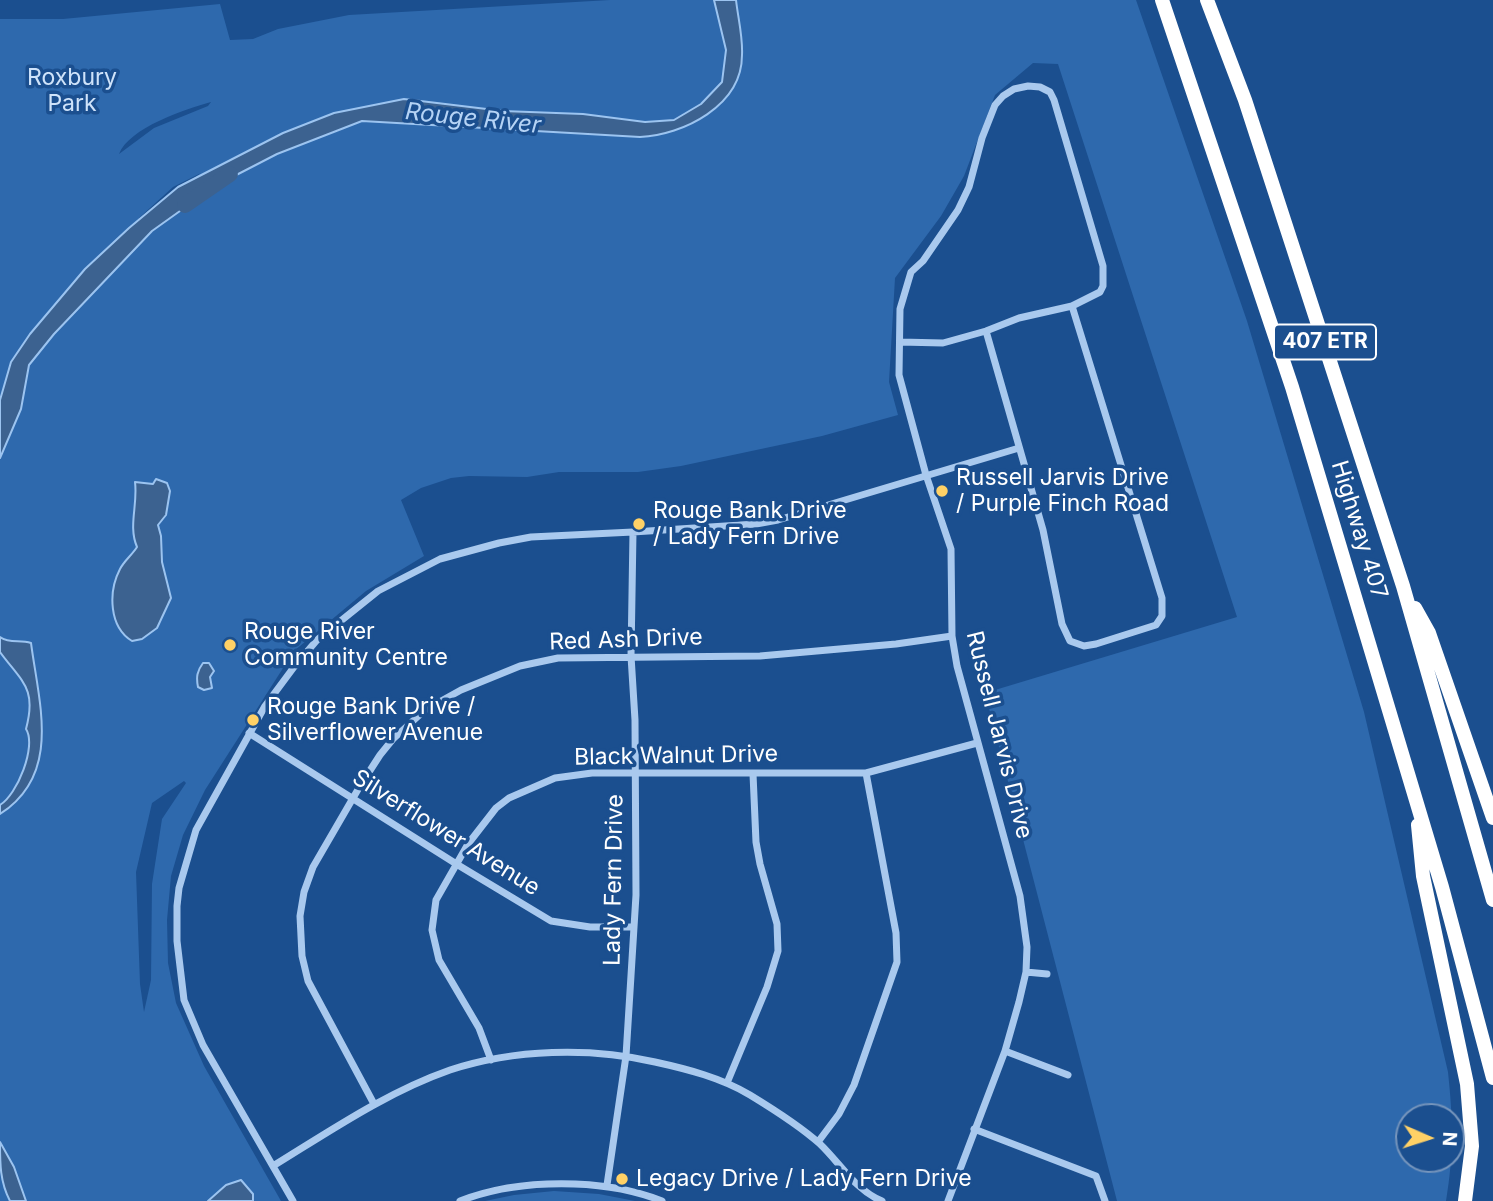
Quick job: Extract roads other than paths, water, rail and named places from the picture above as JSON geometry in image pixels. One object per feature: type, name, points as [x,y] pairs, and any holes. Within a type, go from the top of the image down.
[{"type":"highway","name":"Highway 407","points":[[1161,0],[1292,387],[1443,887],[1493,1078]]},
{"type":"highway","name":"Highway 407","points":[[1208,0],[1245,100],[1403,586],[1493,900]]},
{"type":"highway","points":[[1403,586],[1429,633],[1493,818]]},
{"type":"highway","points":[[1414,789],[1423,877],[1467,1084],[1472,1146],[1465,1201]]},
{"type":"street","name":"Russell Jarvis Drive","points":[[948,1201],[1005,1051],[1026,972],[1027,947],[1020,896],[957,666],[952,636],[951,549],[926,475],[899,375],[900,309],[911,272],[923,261],[958,210],[969,187],[982,138],[995,105],[1014,89],[1040,87],[1050,92],[1104,266],[1100,292],[1072,306]]},
{"type":"street","points":[[900,342],[943,342],[986,331],[1019,318],[1072,306],[1162,598],[1162,616],[1156,625],[1096,644],[1084,646],[1070,641],[1062,624],[1043,530],[986,331]]},
{"type":"street","points":[[292,1201],[213,1064],[184,1000],[177,941],[177,906],[189,848],[196,830],[265,706],[317,640],[378,591],[440,559],[531,537],[756,524],[778,520],[1019,448]]},
{"type":"street","name":"Lady Fern Drive","points":[[607,1185],[626,1056],[636,895],[635,720],[631,656],[633,532]]},
{"type":"street","name":"Red Ash Drive","points":[[374,1104],[309,981],[304,967],[299,928],[304,892],[313,867],[380,755],[393,739],[425,710],[461,690],[520,666],[546,661],[631,656],[781,655],[952,636]]},
{"type":"street","name":"Silverflower Avenue","points":[[249,733],[551,921],[590,927],[634,927]]},
{"type":"street","name":"Black Walnut Drive","points":[[491,1060],[480,1027],[439,960],[432,930],[436,900],[484,822],[509,798],[555,778],[592,773],[866,773],[977,743]]},
{"type":"street","points":[[818,1142],[839,1114],[854,1085],[897,962],[896,933],[866,773]]},
{"type":"street","points":[[727,1083],[772,974],[778,951],[777,924],[756,842],[753,774]]},
{"type":"street","points":[[1026,972],[1047,974]]},
{"type":"street","points":[[1005,1051],[1068,1075]]},
{"type":"street","points":[[273,1166],[374,1104],[450,1070],[491,1060],[589,1052],[626,1056],[683,1068],[727,1083],[751,1095],[818,1142],[861,1188],[882,1201]]},
{"type":"street","points":[[974,1129],[1096,1177],[1105,1201]]},
{"type":"street","points":[[460,1201],[497,1191],[536,1185],[607,1185],[662,1201]]},
{"type":"water","points":[[714,0],[736,0],[742,48],[739,73],[732,89],[721,103],[691,124],[674,131],[640,137],[362,121],[277,154],[215,186],[152,231],[54,334],[29,365],[21,409],[0,458],[0,400],[11,362],[30,334],[85,269],[178,187],[283,133],[334,113],[404,99],[503,111],[583,114],[645,122],[674,120],[701,104],[722,82],[726,50]]},
{"type":"water","points":[[156,479],[167,483],[170,491],[166,515],[158,525],[162,562],[171,598],[157,628],[142,639],[132,641],[119,627],[112,598],[120,569],[137,547],[133,531],[135,482],[153,484]]},
{"type":"water","points":[[0,637],[31,643],[42,736],[32,779],[19,798],[0,814],[0,805],[13,791],[24,770],[29,747],[26,729],[30,704],[21,679],[0,652]]},
{"type":"water","points":[[203,663],[209,663],[214,671],[210,677],[212,688],[204,690],[198,687],[197,680]]},
{"type":"water","points":[[0,1142],[14,1167],[26,1201],[10,1201],[1,1173]]},
{"type":"water","points":[[241,1180],[253,1194],[253,1201],[208,1201],[226,1185]]},
{"type":"waterway","name":"Rouge River","points":[[185,205],[230,174]]},
{"type":"place","name":"Russell Jarvis Drive / Purple Finch Road","points":[[942,491]]},
{"type":"place","name":"Rouge Bank Drive / Lady Fern Drive","points":[[639,524]]},
{"type":"place","name":"Rouge River Community Centre","points":[[230,645]]},
{"type":"place","name":"Rouge Bank Drive / Silverflower Avenue","points":[[253,720]]},
{"type":"place","name":"Legacy Drive / Lady Fern Drive","points":[[622,1179]]},
{"type":"park label","name":"Roxbury Park","points":[[72,91]]}]
